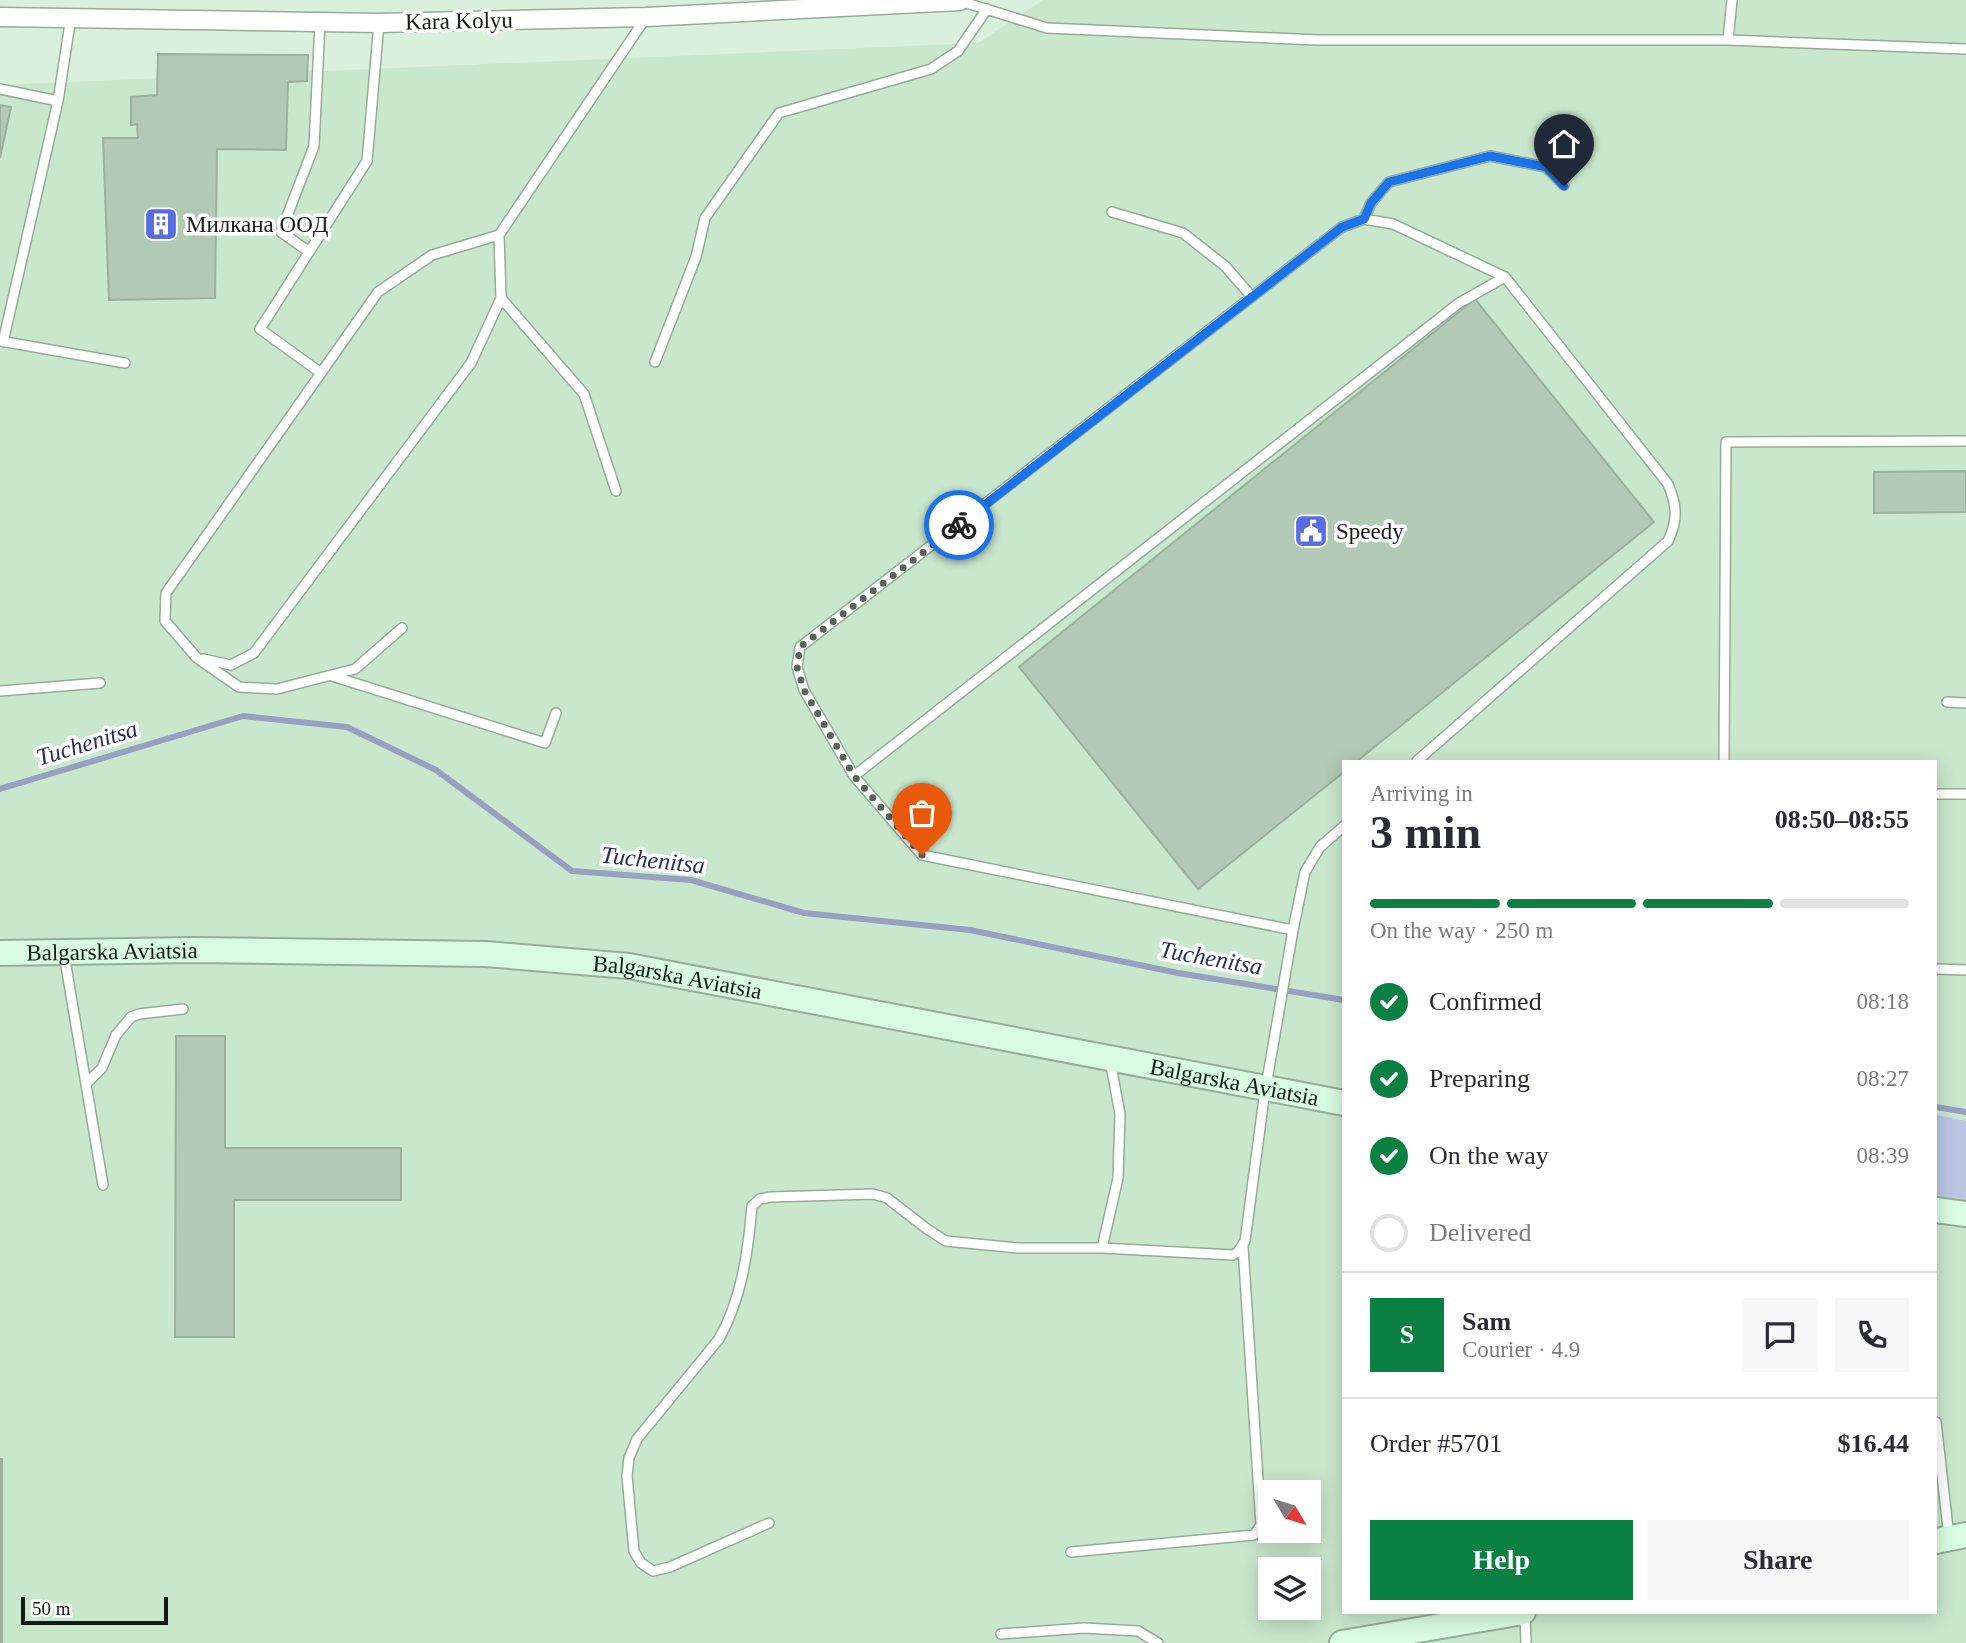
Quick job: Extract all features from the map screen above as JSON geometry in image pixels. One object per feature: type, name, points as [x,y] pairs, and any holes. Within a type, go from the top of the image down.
[{"type":"street","name":"Kara Kolyu","points":[[0,17],[379,23],[646,17],[960,1]]},
{"type":"street","name":"Balgarska Aviatsia","points":[[0,953],[192,950],[486,954],[629,966],[1342,1103]]},
{"type":"street","points":[[1937,1210],[1966,1214]]},
{"type":"street","points":[[1342,1643],[1512,1614]]},
{"type":"lane","points":[[1728,40],[1732,0]]},
{"type":"lane","points":[[960,1],[1047,28],[1318,40],[1728,40],[1966,49]]},
{"type":"lane","points":[[655,362],[696,257],[705,218],[779,113],[931,69],[958,51],[986,9]]},
{"type":"lane","points":[[197,658],[231,665],[254,653],[471,363],[501,298],[499,235],[646,17]]},
{"type":"lane","points":[[71,18],[58,101],[2,341],[125,363]]},
{"type":"lane","points":[[308,251],[281,232],[314,146],[320,22]]},
{"type":"lane","points":[[321,373],[260,329],[367,161],[379,23]]},
{"type":"lane","points":[[0,89],[58,101]]},
{"type":"lane","points":[[1364,219],[1371,203],[1389,182],[1490,156],[1546,167],[1564,186]]},
{"type":"lane","points":[[1112,212],[1184,233],[1225,266],[1252,297]]},
{"type":"lane","points":[[1293,930],[922,855],[854,776],[804,690],[797,667],[800,647],[1342,227],[1364,219],[1393,225],[1505,277],[1668,484],[1676,510],[1675,526],[1668,541],[1418,760]]},
{"type":"lane","points":[[402,628],[355,669],[277,689],[239,687],[197,658],[165,621],[166,593],[378,292],[432,255],[499,235]]},
{"type":"lane","points":[[854,776],[1459,303],[1505,277]]},
{"type":"lane","points":[[501,298],[584,394],[616,491]]},
{"type":"lane","points":[[1724,760],[1726,442],[1966,441]]},
{"type":"lane","points":[[330,676],[545,743],[556,713]]},
{"type":"lane","points":[[0,691],[100,683]]},
{"type":"lane","points":[[1947,702],[1966,703]]},
{"type":"lane","points":[[1937,794],[1966,794]]},
{"type":"lane","points":[[1071,1552],[1254,1535],[1262,1525],[1243,1247],[1279,1007],[1305,872],[1320,847],[1342,828]]},
{"type":"lane","points":[[63,952],[103,1185]]},
{"type":"lane","points":[[1937,969],[1966,970]]},
{"type":"lane","points":[[86,1084],[102,1068],[116,1035],[131,1017],[183,1009]]},
{"type":"lane","points":[[1102,1248],[1118,1178],[1120,1114],[1110,1058]]},
{"type":"lane","points":[[769,1523],[670,1567],[653,1571],[641,1563],[634,1551],[627,1476],[629,1458],[637,1439],[719,1339],[729,1321],[747,1259],[752,1206],[760,1199],[873,1194],[887,1198],[927,1230],[946,1241],[1018,1248],[1102,1248],[1233,1255],[1243,1247]]},
{"type":"lane","points":[[1937,1430],[1950,1538]]},
{"type":"lane","points":[[1524,1614],[1526,1643]]},
{"type":"lane","points":[[1000,1634],[1084,1628],[1138,1631],[1158,1643]]},
{"type":"shaded area","points":[[1043,0],[1966,0],[1966,1643],[0,1643],[0,85],[978,43]]},
{"type":"shaded area","points":[[1937,1115],[1966,1121],[1966,1200],[1937,1195]]},
{"type":"building","name":"Милкана OOД","points":[[158,54],[308,55],[307,81],[288,82],[286,150],[217,149],[215,298],[109,300],[103,138],[138,138],[137,124],[131,125],[131,97],[157,95]]},
{"type":"building","points":[[0,105],[11,107],[0,158]]},
{"type":"building","points":[[1475,299],[1654,522],[1358,760],[1342,760],[1342,774],[1198,889],[1019,667]]},
{"type":"building","points":[[1966,471],[1966,512],[1874,513],[1874,472]]},
{"type":"building","points":[[176,1036],[225,1036],[225,1148],[401,1148],[401,1200],[234,1200],[234,1337],[175,1337]]},
{"type":"building","points":[[2,1459],[2,1643],[0,1643]]},
{"type":"waterway","name":"Tuchenitsa","points":[[0,789],[243,716],[347,727],[436,770],[572,871],[691,880],[804,913],[970,930],[1178,973],[1342,1000]]},
{"type":"waterway","name":"Tuchenitsa","points":[[1937,1107],[1966,1112]]},
{"type":"way so far","points":[[922,855],[854,776],[804,690],[797,667],[800,647],[959,525]]},
{"type":"place","name":"Милкана OOД","points":[[161,224]]},
{"type":"place","name":"Speedy","points":[[1311,531]]},
{"type":"route","points":[[959,525],[1342,227],[1364,219],[1371,203],[1389,182],[1490,156],[1546,167],[1564,186]]}]
